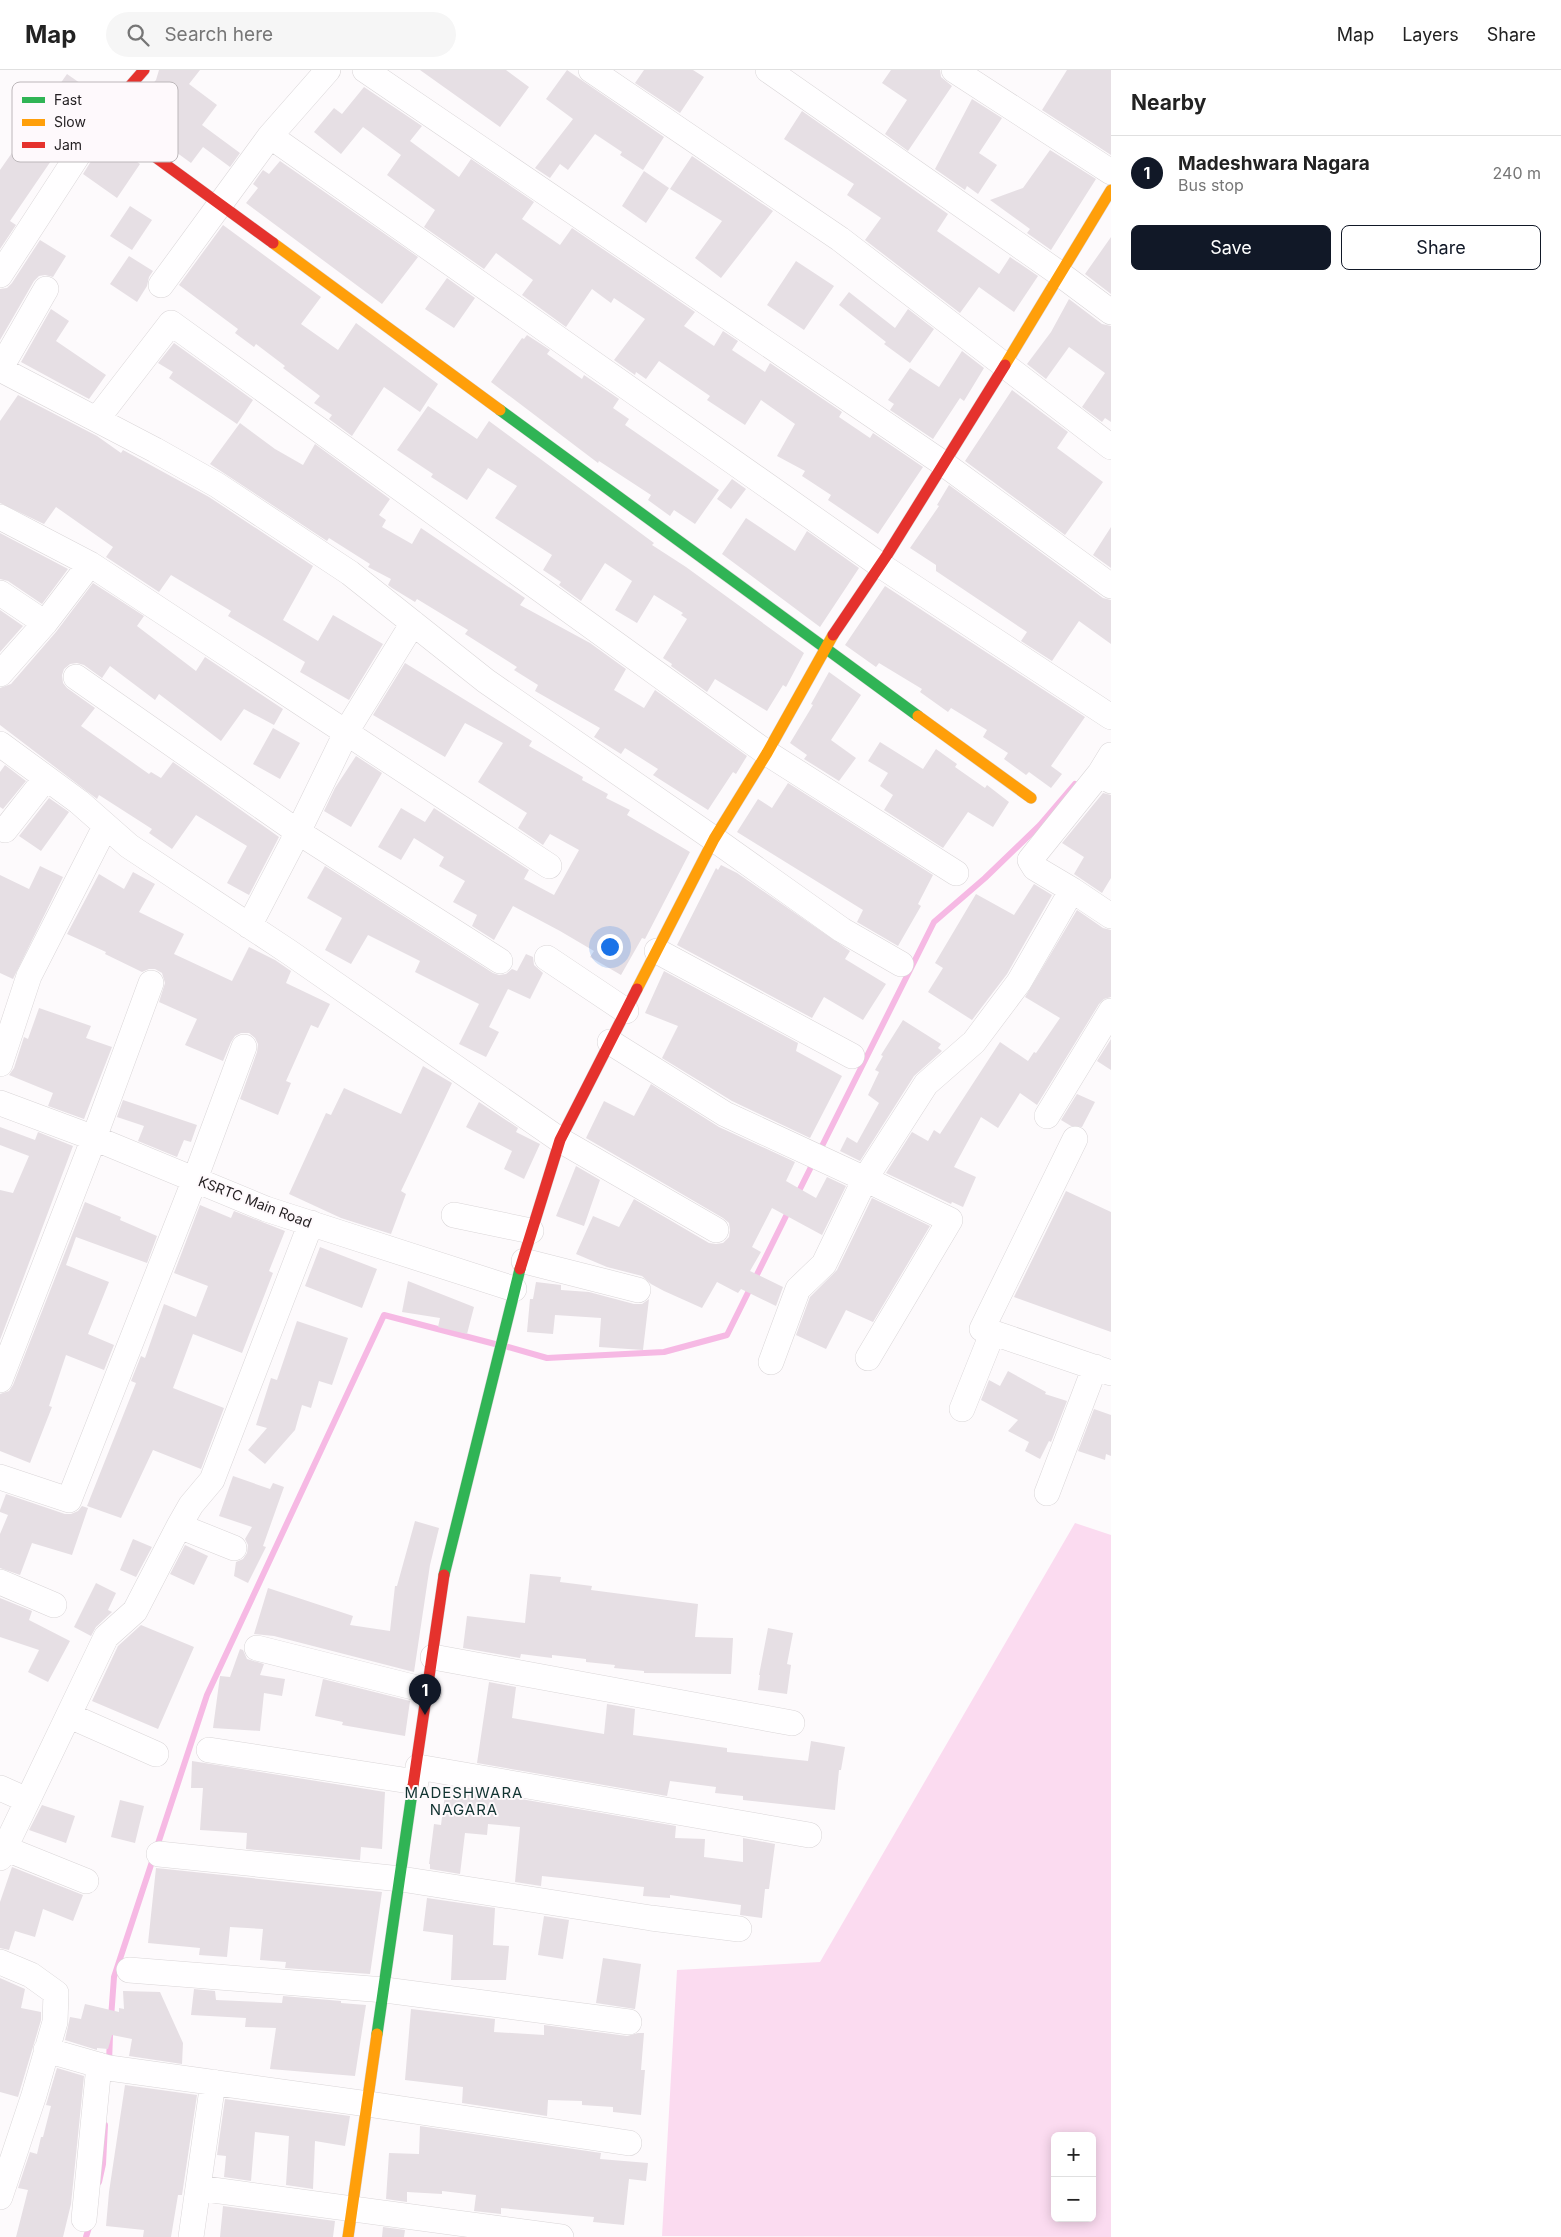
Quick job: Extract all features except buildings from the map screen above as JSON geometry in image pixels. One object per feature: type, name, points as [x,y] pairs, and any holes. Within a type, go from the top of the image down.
[{"type":"street","points":[[134,82],[144,70]]},
{"type":"street","points":[[161,285],[270,136],[328,70]]},
{"type":"street","points":[[365,70],[944,464],[1111,586]]},
{"type":"street","points":[[591,70],[840,238],[1111,447]]},
{"type":"street","points":[[768,70],[1060,274],[1111,312]]},
{"type":"street","points":[[954,70],[1111,172]]},
{"type":"street","points":[[270,136],[880,565],[1111,718]]},
{"type":"street","points":[[0,275],[73,162]]},
{"type":"street","points":[[162,162],[824,649],[1031,798]]},
{"type":"street","points":[[348,2237],[429,1691],[445,1566],[497,1368],[514,1289],[560,1140],[714,839],[767,753],[824,649],[944,464],[1003,364],[1111,190]]},
{"type":"street","points":[[46,289],[0,369],[217,485],[350,573],[486,681],[842,930],[901,964]]},
{"type":"street","points":[[96,419],[171,323],[767,753],[956,873]]},
{"type":"street","points":[[0,517],[90,564],[549,866]]},
{"type":"street","points":[[0,674],[45,623],[90,564]]},
{"type":"street","points":[[0,593],[45,623]]},
{"type":"street","points":[[249,926],[346,734],[413,623]]},
{"type":"street","points":[[76,677],[298,832],[500,961]]},
{"type":"street","points":[[0,744],[79,802],[105,827],[129,846],[249,926],[560,1140],[716,1230]]},
{"type":"street","points":[[1107,770],[1030,860],[1035,868],[1111,916]]},
{"type":"street","points":[[5,830],[46,778]]},
{"type":"street","points":[[0,1064],[29,976],[105,827]]},
{"type":"street","points":[[770,1362],[798,1289],[824,1264],[865,1179],[926,1084],[974,1042],[1019,982],[1072,890]]},
{"type":"street","points":[[657,951],[852,1056]]},
{"type":"street","points":[[547,958],[626,1011]]},
{"type":"street","points":[[0,1380],[94,1138],[151,983]]},
{"type":"street","points":[[1047,1116],[1111,1011]]},
{"type":"street","points":[[610,1042],[725,1114],[950,1220],[868,1358]]},
{"type":"street","points":[[0,1476],[69,1500],[195,1179],[244,1047]]},
{"type":"street","name":"KSRTC Main Road","points":[[0,1103],[94,1138],[266,1208],[514,1289]]},
{"type":"street","points":[[1047,1493],[1103,1370],[982,1330],[1075,1139]]},
{"type":"street","points":[[454,1215],[531,1231]]},
{"type":"street","points":[[86,1881],[2,1853],[70,1716],[106,1637],[135,1611],[191,1505],[212,1480],[311,1223]]},
{"type":"street","points":[[524,1261],[638,1290]]},
{"type":"street","points":[[962,1409],[992,1334]]},
{"type":"street","points":[[179,1526],[234,1548]]},
{"type":"street","points":[[0,1582],[54,1604]]},
{"type":"street","points":[[257,1648],[429,1691]]},
{"type":"street","points":[[433,1657],[792,1723]]},
{"type":"street","points":[[70,1716],[156,1754]]},
{"type":"street","points":[[209,1750],[417,1774],[809,1835]]},
{"type":"street","points":[[0,1788],[27,1800]]},
{"type":"street","points":[[159,1854],[401,1879],[650,1918],[739,1929]]},
{"type":"street","points":[[0,1962],[31,1975],[56,1993],[55,2022],[34,2095],[0,2197]]},
{"type":"street","points":[[129,1970],[385,1990],[629,2022]]},
{"type":"street","points":[[46,2050],[103,2066],[629,2143]]},
{"type":"street","points":[[84,2220],[103,2066]]},
{"type":"street","points":[[191,2237],[213,2082]]},
{"type":"street","points":[[198,2188],[562,2237]]},
{"type":"shaded area","points":[[1075,1523],[1111,1535],[1111,2237],[662,2236],[677,1970],[820,1962]]},
{"type":"waterway","points":[[819,1152],[934,922],[985,878],[1040,825],[1075,784]]},
{"type":"waterway","points":[[796,1197],[814,1161]]},
{"type":"waterway","points":[[508,1347],[547,1358],[664,1352],[727,1335],[789,1210]]},
{"type":"waterway","points":[[111,2018],[114,1977],[207,1695],[384,1315],[495,1344]]},
{"type":"waterway","points":[[109,2063],[110,2035]]},
{"type":"waterway","points":[[99,2182],[103,2164],[105,2125]]},
{"type":"waterway","points":[[86,2237],[90,2224]]},
{"type":"traffic: fast","points":[[500,410],[918,716]]},
{"type":"traffic: fast","points":[[444,1575],[520,1269]]},
{"type":"traffic: fast","points":[[377,2034],[413,1786]]},
{"type":"traffic: slow","points":[[1005,365],[1111,190]]},
{"type":"traffic: slow","points":[[273,243],[500,410]]},
{"type":"traffic: slow","points":[[637,989],[714,839],[767,753],[833,635]]},
{"type":"traffic: slow","points":[[918,716],[1031,798]]},
{"type":"traffic: slow","points":[[348,2237],[377,2034]]},
{"type":"traffic: jam","points":[[134,82],[144,70]]},
{"type":"traffic: jam","points":[[162,162],[273,243]]},
{"type":"traffic: jam","points":[[833,635],[887,555],[1005,365]]},
{"type":"traffic: jam","points":[[520,1269],[560,1140],[637,989]]},
{"type":"traffic: jam","points":[[413,1786],[444,1575]]},
{"type":"place","name":"Madeshwara Nagara","points":[[425,1715]]},
{"type":"district","name":"MADESHWARA NAGARA","points":[[464,1802]]}]
